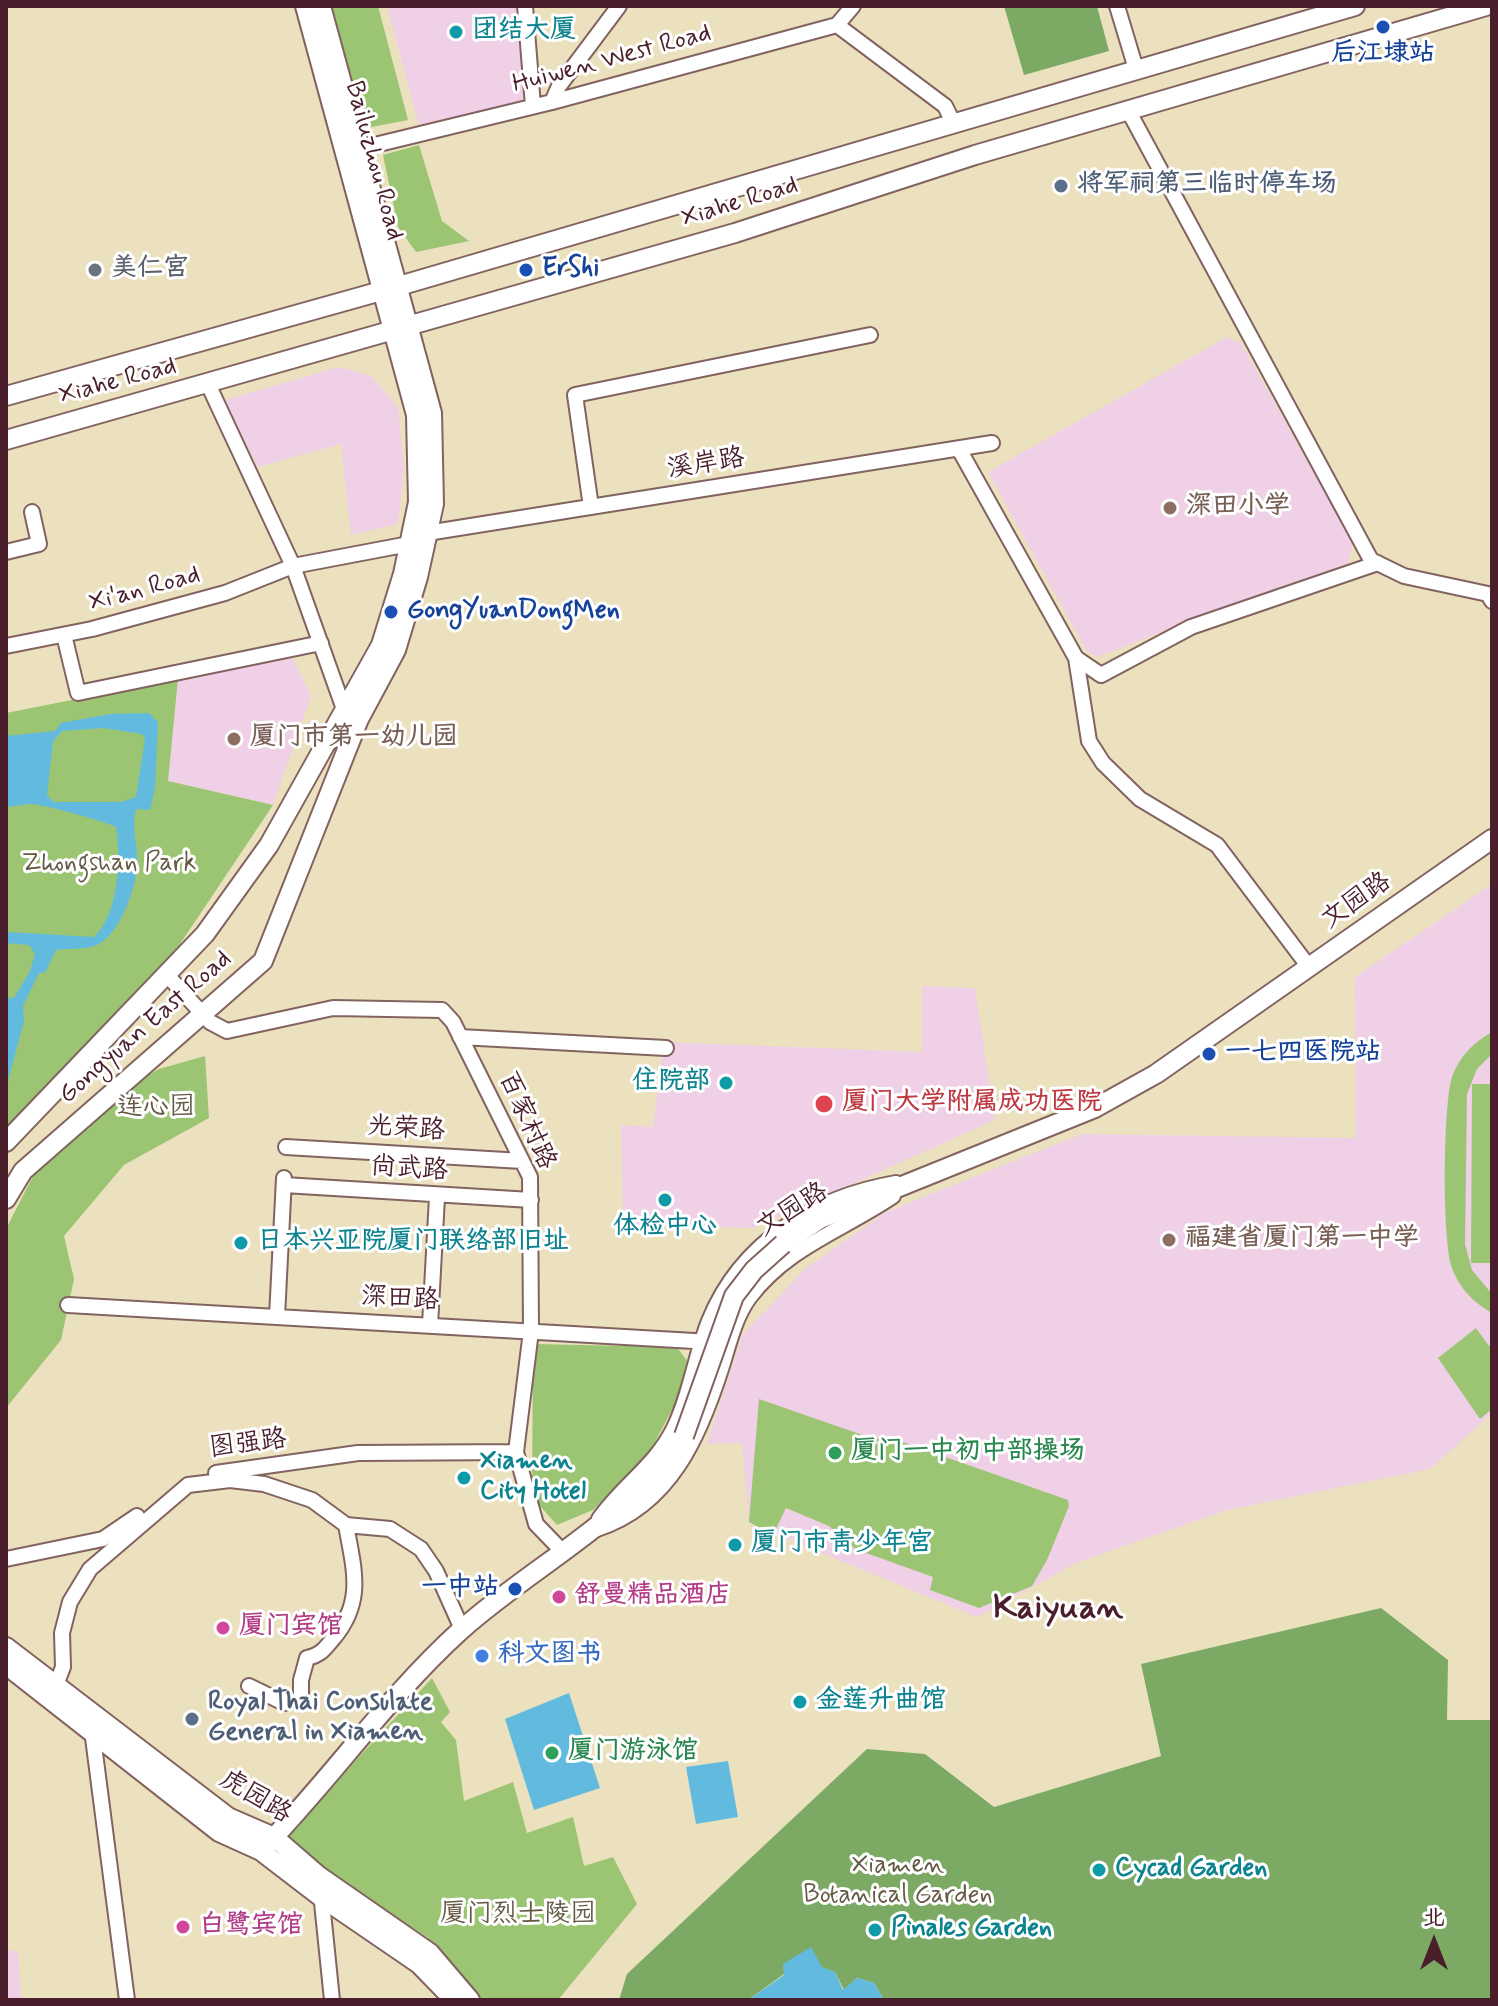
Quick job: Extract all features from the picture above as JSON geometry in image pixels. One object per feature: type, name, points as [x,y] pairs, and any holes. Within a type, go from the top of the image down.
[{"type":"main road","name":"Bailuzhou Road","points":[[305,6],[390,289]]},
{"type":"main road","name":"Bailuzhou Road","points":[[321,6],[351,151]]},
{"type":"main road","name":"Xiahe Road","points":[[6,396],[390,289],[1355,6]]},
{"type":"main road","name":"Xiahe Road","points":[[6,440],[735,233],[1128,110],[1486,6]]},
{"type":"main road","name":"Gongyuan East Road","points":[[6,1142],[205,934],[269,845],[381,645],[418,502],[416,415],[390,289]]},
{"type":"main road","name":"Gongyuan East Road","points":[[6,1199],[23,1171],[263,961],[359,719],[396,650],[434,504],[432,413],[400,326]]},
{"type":"main road","name":"文园路","points":[[268,1844],[310,1801],[426,1664],[462,1629],[637,1496],[663,1467],[684,1436],[734,1296],[754,1270],[783,1244],[820,1219],[1095,1108],[1144,1081],[1492,839]]},
{"type":"main road","name":"虎园路","points":[[6,1647],[228,1817],[430,1953],[470,2000]]},
{"type":"main road","name":"虎园路","points":[[6,1665],[219,1832],[268,1844],[321,1897],[419,1964],[454,2000]]},
{"type":"street","points":[[525,6],[533,106]]},
{"type":"street","points":[[552,102],[559,86],[619,6]]},
{"type":"street","points":[[853,6],[837,25],[945,106],[953,122]]},
{"type":"street","points":[[1117,6],[1136,69]]},
{"type":"street","name":"Huiwen West Road","points":[[351,151],[552,102],[837,25]]},
{"type":"street","points":[[1128,110],[1371,560],[1404,576],[1491,595]]},
{"type":"street","points":[[591,507],[575,395],[870,335]]},
{"type":"street","points":[[208,384],[293,566],[345,712]]},
{"type":"street","name":"溪岸路","points":[[427,533],[992,443]]},
{"type":"street","points":[[959,449],[1076,658],[1089,741],[1103,763],[1140,799],[1217,845],[1309,967]]},
{"type":"street","points":[[6,552],[39,544],[32,512]]},
{"type":"street","name":"Xi'an Road","points":[[6,646],[64,635],[225,593],[293,566],[409,544]]},
{"type":"street","points":[[1076,658],[1101,675],[1191,627],[1378,563]]},
{"type":"street","points":[[64,635],[78,693],[321,643]]},
{"type":"street","name":"百家村路","points":[[166,974],[210,1022],[227,1031],[333,1008],[442,1010],[460,1037],[530,1177],[531,1331],[516,1452],[536,1524],[562,1551]]},
{"type":"street","points":[[460,1037],[666,1048]]},
{"type":"street","name":"光荣路","points":[[286,1147],[522,1161]]},
{"type":"street","points":[[591,1531],[611,1502],[654,1460],[672,1432],[724,1289],[746,1260],[775,1233],[815,1207],[856,1190],[916,1180]]},
{"type":"street","points":[[591,1531],[624,1520],[674,1474],[706,1416],[729,1343],[746,1302],[764,1279],[792,1254],[827,1231],[866,1214],[916,1180]]},
{"type":"street","name":"尚武路","points":[[277,1317],[284,1181],[437,1197],[531,1200]]},
{"type":"street","points":[[430,1325],[437,1197]]},
{"type":"street","name":"深田路","points":[[68,1305],[729,1343]]},
{"type":"street","name":"图强路","points":[[6,1559],[103,1539],[177,1484],[196,1475],[358,1453],[516,1452]]},
{"type":"street","points":[[56,1685],[63,1667],[62,1633],[70,1602],[90,1569],[188,1485],[230,1480],[264,1484],[312,1500],[346,1525],[390,1529],[421,1549],[436,1571],[462,1629]]},
{"type":"street","points":[[249,1686],[284,1703],[301,1699],[307,1658],[320,1655],[349,1620],[356,1576],[346,1525]]},
{"type":"street","points":[[90,1709],[127,2000]]},
{"type":"street","points":[[319,1876],[332,2000]]},
{"type":"shaded area","points":[[387,6],[516,6],[526,101],[419,125]]},
{"type":"shaded area","name":"深田小学","points":[[1227,337],[1241,343],[1353,543],[1348,564],[1248,598],[1098,657],[1087,652],[988,472]]},
{"type":"shaded area","points":[[339,367],[371,376],[398,407],[404,469],[398,524],[351,535],[341,444],[258,467],[225,400]]},
{"type":"shaded area","name":"厦门市第一幼儿园","points":[[292,656],[311,696],[273,805],[168,781],[178,679]]},
{"type":"shaded area","name":"福建省厦门第一中学","points":[[1492,884],[1492,1413],[1430,1469],[1227,1510],[1078,1562],[977,1617],[749,1523],[742,1443],[707,1444],[743,1334],[806,1268],[886,1212],[1082,1134],[1356,1138],[1355,977]]},
{"type":"shaded area","name":"厦门大学附属成功医院","points":[[922,986],[975,988],[995,1120],[754,1228],[623,1224],[621,1125],[653,1127],[664,1042],[922,1052]]},
{"type":"shaded area","points":[[6,1949],[18,1952],[21,2000],[6,2000]]},
{"type":"green space","points":[[328,6],[378,6],[408,120],[361,129]]},
{"type":"green space","points":[[1004,6],[1097,6],[1109,51],[1024,75]]},
{"type":"green space","points":[[419,145],[442,221],[469,241],[416,252],[398,227],[383,155]]},
{"type":"green space","name":"Zhongshan Park","points":[[178,679],[168,781],[273,805],[176,950],[6,1130],[6,713]]},
{"type":"green space","points":[[1492,1032],[1492,1054],[1477,1069],[1467,1094],[1465,1244],[1472,1270],[1492,1294],[1492,1313],[1468,1294],[1452,1268],[1445,1172],[1452,1077],[1468,1051]]},
{"type":"green space","name":"连心园","points":[[205,1056],[209,1118],[124,1165],[64,1236],[74,1279],[61,1340],[6,1408],[6,1229],[33,1176],[103,1101],[159,1069]]},
{"type":"green space","points":[[1472,1084],[1492,1084],[1492,1263],[1471,1263]]},
{"type":"green space","points":[[1476,1328],[1489,1346],[1492,1344],[1492,1409],[1480,1419],[1438,1358]]},
{"type":"green space","points":[[533,1344],[677,1347],[687,1361],[681,1392],[650,1452],[593,1510],[557,1525],[532,1497]]},
{"type":"green space","name":"厦门一中初中部操场","points":[[759,1399],[871,1438],[894,1439],[1068,1500],[1069,1506],[1047,1560],[1032,1586],[979,1608],[930,1590],[933,1577],[855,1549],[829,1526],[786,1508],[773,1535],[749,1522]]},
{"type":"green space","name":"Xiamen Botanical Garden","points":[[1381,1608],[1448,1660],[1447,1720],[1492,1720],[1492,2000],[884,2000],[874,1983],[857,1978],[844,1990],[835,1972],[784,1974],[748,2000],[619,2000],[627,1974],[867,1749],[925,1754],[994,1807],[1161,1756],[1141,1664]]},
{"type":"green space","name":"厦门烈士陵园","points":[[432,1678],[450,1712],[441,1722],[456,1740],[464,1801],[513,1782],[527,1833],[573,1817],[584,1866],[613,1857],[637,1904],[558,2000],[474,2000],[460,1974],[427,1937],[279,1843]]},
{"type":"water","points":[[149,713],[158,722],[155,788],[150,810],[136,809],[135,815],[135,882],[126,909],[112,933],[94,946],[56,950],[45,973],[39,973],[23,1006],[24,1021],[6,1088],[6,998],[14,998],[30,971],[35,954],[29,945],[6,943],[6,932],[94,937],[109,914],[116,885],[118,854],[116,827],[37,805],[6,807],[6,736],[55,731],[61,723],[110,714]],"holes":[[[103,728],[142,734],[145,739],[136,797],[121,802],[53,802],[47,795],[53,742],[62,731]]]},
{"type":"water","name":"厦门游泳馆","points":[[569,1693],[600,1788],[534,1810],[505,1719]]},
{"type":"water","points":[[728,1761],[738,1817],[696,1824],[686,1767]]},
{"type":"water","points":[[811,1947],[822,1967],[835,1972],[843,1990],[857,1978],[874,1983],[884,2000],[748,2000],[784,1975],[783,1964]]},
{"type":"place","name":"后江埭站","points":[[1383,27]]},
{"type":"place","name":"团结大厦","points":[[456,32]]},
{"type":"place","name":"将军祠第三临时停车场","points":[[1061,186]]},
{"type":"place","name":"美仁宫","points":[[95,270]]},
{"type":"place","name":"ErShi","points":[[526,270]]},
{"type":"place","name":"深田小学","points":[[1170,508]]},
{"type":"place","name":"GongYuanDongMen","points":[[391,612]]},
{"type":"place","name":"厦门市第一幼儿园","points":[[234,739]]},
{"type":"place","name":"一七四医院站","points":[[1209,1054]]},
{"type":"place","name":"住院部","points":[[726,1083]]},
{"type":"place","name":"厦门大学附属成功医院","points":[[824,1104]]},
{"type":"place","name":"体检中心","points":[[665,1200]]},
{"type":"place","name":"福建省厦门第一中学","points":[[1169,1240]]},
{"type":"place","name":"日本兴亚院厦门联络部旧址","points":[[241,1243]]},
{"type":"place","name":"厦门一中初中部操场","points":[[835,1453]]},
{"type":"place","name":"Xiamen City Hotel","points":[[464,1478]]},
{"type":"place","name":"厦门市青少年宫","points":[[735,1545]]},
{"type":"place","name":"一中站","points":[[515,1589]]},
{"type":"place","name":"舒曼精品酒店","points":[[559,1597]]},
{"type":"place","name":"厦门宾馆","points":[[223,1628]]},
{"type":"place","name":"科文图书","points":[[482,1656]]},
{"type":"place","name":"金莲升曲馆","points":[[800,1702]]},
{"type":"place","name":"Royal Thai Consulate General in Xiamen","points":[[192,1719]]},
{"type":"place","name":"厦门游泳馆","points":[[552,1753]]},
{"type":"place","name":"Cycad Garden","points":[[1099,1870]]},
{"type":"place","name":"白鹭宾馆","points":[[183,1927]]},
{"type":"place","name":"Pinales Garden","points":[[875,1930]]},
{"type":"district","name":"Kaiyuan","points":[[1058,1610]]}]
